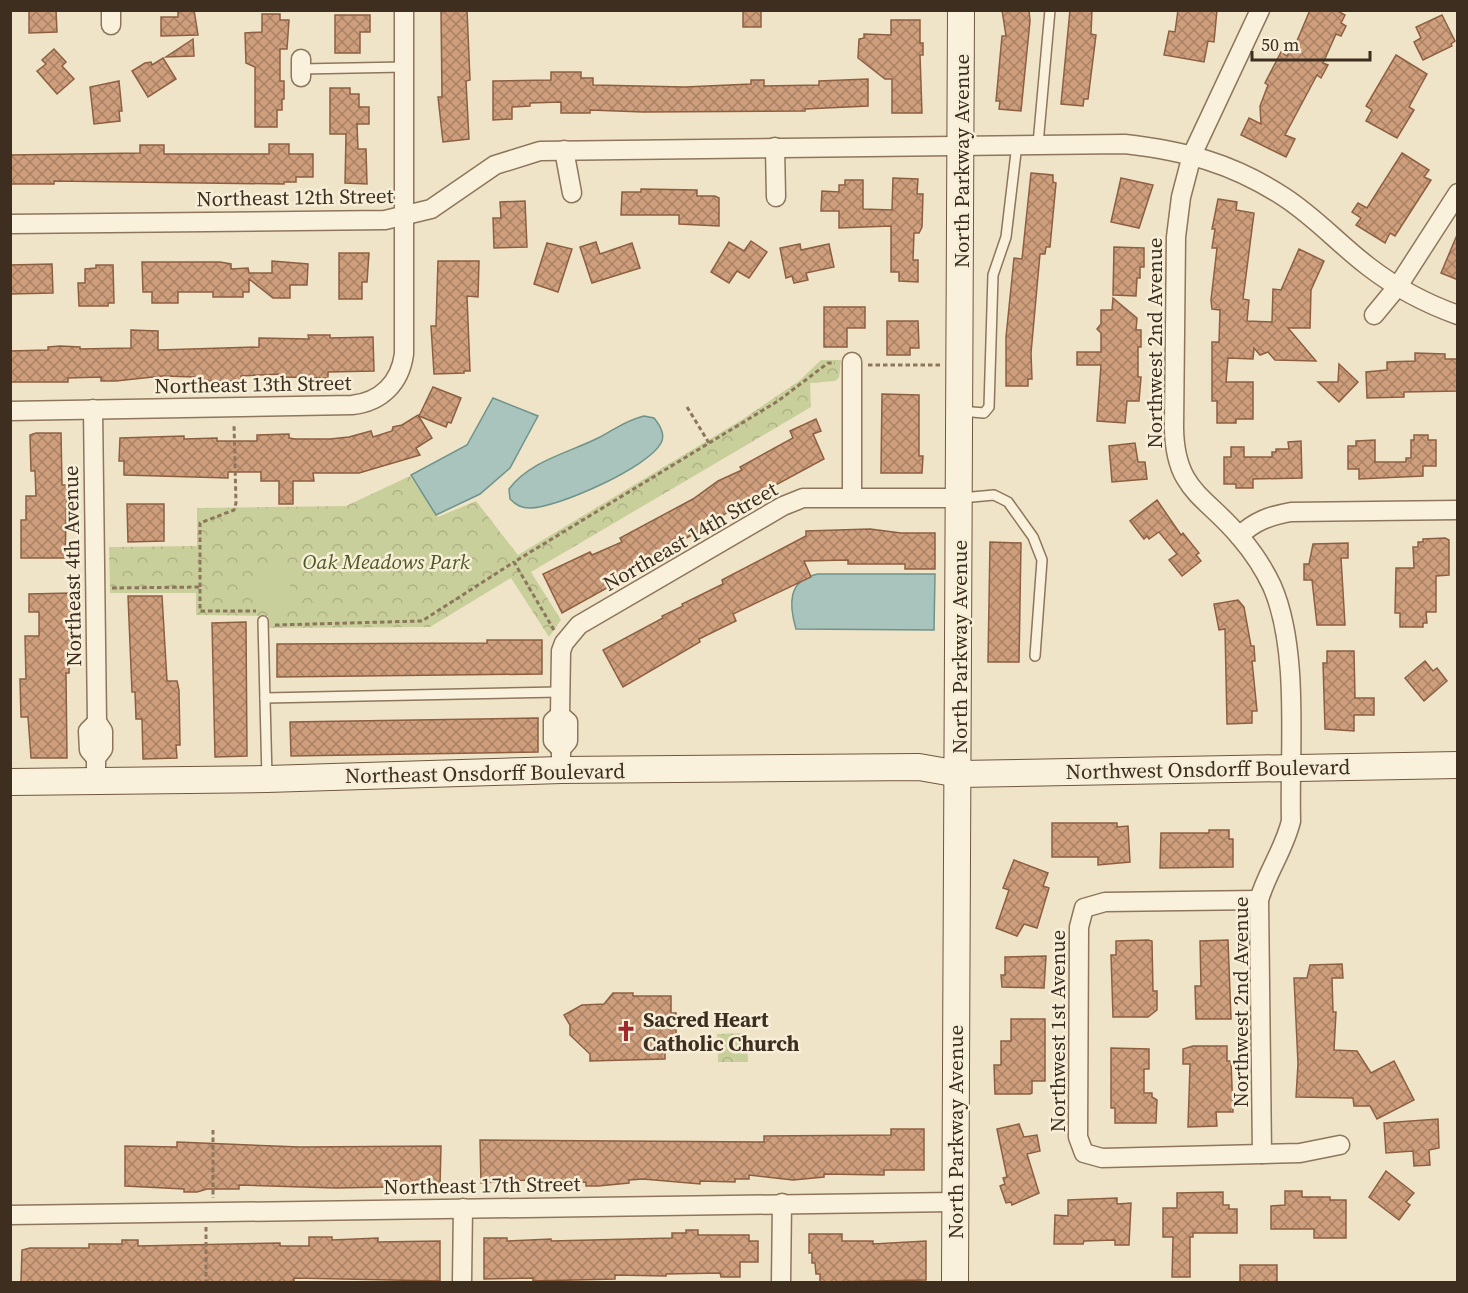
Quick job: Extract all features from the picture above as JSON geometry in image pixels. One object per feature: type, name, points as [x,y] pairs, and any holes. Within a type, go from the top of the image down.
[{"type":"street","name":"Northeast 13th Street","points":[[10,411],[360,404],[377,398],[391,387],[400,371],[404,354],[404,10]]},
{"type":"street","name":"North Parkway Avenue","points":[[955,1282],[961,10]]},
{"type":"street","name":"Northwest 2nd Avenue","points":[[1260,10],[1192,155],[1180,197],[1176,237],[1174,449],[1187,484],[1239,536],[1271,586],[1285,630],[1289,659],[1291,821],[1286,841],[1264,882],[1259,900],[1262,1154]]},
{"type":"street","name":"Northeast 12th Street","points":[[10,224],[385,220],[405,217],[445,201],[481,173],[509,159],[540,151],[1125,144],[1192,155],[1246,175],[1285,198],[1370,267],[1398,286],[1439,308],[1458,315]]},
{"type":"street","points":[[775,147],[776,196]]},
{"type":"street","points":[[564,150],[572,193]]},
{"type":"street","points":[[1374,315],[1398,286],[1458,193]]},
{"type":"street","points":[[852,362],[852,497]]},
{"type":"street","name":"Northeast 4th Avenue","points":[[93,410],[97,722],[88,731],[89,750],[96,769]]},
{"type":"street","name":"Northeast 14th Street","points":[[564,643],[579,625],[783,506],[803,498],[959,498]]},
{"type":"street","points":[[1239,536],[1254,523],[1291,512],[1458,510]]},
{"type":"street","points":[[561,760],[553,741],[553,721],[560,715],[560,662],[564,643]]},
{"type":"street","name":"Northeast Onsdorff Boulevard","points":[[10,782],[96,769],[267,779],[561,760],[919,767],[959,774]]},
{"type":"street","name":"Northwest Onsdorff Boulevard","points":[[959,774],[1458,765]]},
{"type":"street","name":"Northwest 1st Avenue","points":[[1259,900],[1106,902],[1084,908],[1079,927],[1078,1137],[1084,1153],[1102,1158],[1262,1154]]},
{"type":"street","points":[[1262,1154],[1315,1152],[1340,1145]]},
{"type":"street","name":"Northeast 17th Street","points":[[10,1215],[954,1202]]},
{"type":"street","points":[[781,1282],[782,1203]]},
{"type":"street","points":[[462,1282],[463,1208]]},
{"type":"lane","points":[[1038,144],[1050,10]]},
{"type":"lane","points":[[301,68],[404,67]]},
{"type":"lane","points":[[959,411],[984,412],[989,407],[993,274],[1006,237],[1017,144]]},
{"type":"lane","points":[[959,498],[994,495],[1008,502],[1033,537],[1042,560],[1035,656]]},
{"type":"lane","points":[[263,621],[267,779]]},
{"type":"lane","points":[[265,698],[560,692]]},
{"type":"path","points":[[273,618],[273,625],[422,621],[514,562],[778,401],[828,363],[960,365]]},
{"type":"path","points":[[687,406],[709,443]]},
{"type":"path","points":[[233,407],[236,503],[234,510],[200,523],[200,611],[262,611]]},
{"type":"path","points":[[514,562],[564,643]]},
{"type":"path","points":[[95,588],[200,587]]},
{"type":"green space","name":"Oak Meadows Park","points":[[821,360],[841,360],[839,378],[835,381],[810,383],[811,407],[531,572],[561,620],[549,637],[511,578],[430,627],[269,628],[268,616],[196,615],[196,593],[110,593],[109,547],[197,546],[197,508],[346,506],[410,476],[438,517],[476,501],[518,555],[743,419],[799,381]]},
{"type":"green space","points":[[290,570],[290,608],[256,609],[255,571]]},
{"type":"green space","points":[[747,1033],[748,1062],[718,1062],[717,1034]]},
{"type":"water","points":[[493,398],[538,416],[510,468],[480,494],[436,515],[411,475],[467,445]]},
{"type":"water","points":[[644,416],[654,418],[663,436],[661,443],[653,453],[639,463],[580,494],[543,506],[524,507],[510,499],[509,489],[528,471]]},
{"type":"water","points":[[818,574],[935,574],[934,630],[796,629],[792,611],[793,595],[800,582]]},
{"type":"building","points":[[29,10],[56,10],[57,32],[29,33]]},
{"type":"building","points":[[178,10],[194,10],[198,35],[161,36],[161,17],[178,17]]},
{"type":"building","points":[[441,10],[467,10],[470,80],[466,81],[469,139],[443,142],[438,97],[442,97]]},
{"type":"building","points":[[743,10],[761,10],[761,27],[743,27]]},
{"type":"building","points":[[1002,10],[1029,10],[1030,21],[1021,111],[999,109],[1000,101],[996,101],[1002,36],[1006,36]]},
{"type":"building","points":[[1070,10],[1092,10],[1091,34],[1096,35],[1088,99],[1084,99],[1083,106],[1061,104]]},
{"type":"building","points":[[1178,10],[1217,10],[1214,42],[1208,41],[1204,62],[1164,55],[1169,31],[1175,32]]},
{"type":"building","points":[[1310,10],[1336,10],[1345,15],[1341,23],[1346,26],[1341,36],[1336,34],[1323,63],[1328,65],[1321,78],[1317,75],[1285,135],[1295,139],[1286,157],[1241,135],[1249,118],[1261,124],[1260,106],[1268,85],[1265,83],[1281,52],[1287,56],[1292,47],[1294,48]]},
{"type":"building","points":[[262,14],[280,14],[280,20],[289,20],[287,49],[280,49],[280,81],[284,81],[284,99],[282,99],[282,110],[277,110],[277,127],[255,127],[255,67],[246,63],[245,33],[262,32]]},
{"type":"building","points":[[335,15],[370,15],[370,32],[360,32],[360,53],[335,53]]},
{"type":"building","points":[[1442,15],[1455,41],[1451,44],[1452,46],[1423,60],[1414,42],[1421,38],[1416,27]]},
{"type":"building","points":[[891,20],[920,20],[920,43],[923,43],[923,55],[920,55],[922,113],[892,113],[892,79],[885,79],[858,58],[859,39],[864,38],[864,34],[891,35]]},
{"type":"building","points":[[193,39],[194,56],[166,57]]},
{"type":"building","points":[[54,49],[66,62],[62,66],[74,79],[57,94],[37,71],[46,64],[42,60]]},
{"type":"building","points":[[1396,55],[1427,74],[1409,107],[1414,110],[1397,138],[1366,121],[1372,110],[1366,106]]},
{"type":"building","points":[[163,58],[176,79],[148,97],[132,71],[145,63],[151,62],[152,65]]},
{"type":"building","points":[[551,72],[581,72],[581,78],[593,78],[593,85],[685,87],[751,84],[751,80],[764,80],[764,86],[819,85],[819,81],[868,79],[868,106],[805,109],[805,111],[590,110],[590,113],[561,113],[561,102],[530,103],[530,106],[512,107],[512,119],[493,120],[493,81],[551,80]]},
{"type":"building","points":[[119,81],[122,111],[119,111],[120,121],[94,124],[90,87]]},
{"type":"building","points":[[330,88],[350,88],[350,94],[359,94],[359,107],[369,107],[369,124],[357,124],[358,149],[366,149],[367,184],[345,183],[346,134],[330,134]]},
{"type":"building","points":[[269,144],[289,144],[289,154],[313,154],[313,177],[296,177],[296,182],[284,182],[284,184],[54,181],[54,184],[10,184],[10,155],[140,153],[140,145],[164,145],[164,154],[269,154]]},
{"type":"building","points":[[1402,153],[1429,170],[1424,177],[1431,180],[1395,236],[1390,233],[1385,243],[1356,225],[1361,218],[1352,212],[1358,203],[1367,208]]},
{"type":"building","points":[[1031,173],[1053,175],[1053,182],[1056,183],[1050,247],[1046,247],[1045,254],[1040,254],[1031,353],[1032,379],[1028,379],[1028,386],[1006,386],[1006,337],[1014,258],[1022,259]]},
{"type":"building","points":[[893,178],[918,179],[917,194],[923,194],[922,227],[919,233],[914,233],[913,260],[918,260],[918,282],[899,281],[899,272],[891,272],[891,226],[839,228],[839,211],[821,211],[822,191],[839,192],[839,185],[845,185],[845,180],[863,180],[863,209],[892,210]]},
{"type":"building","points":[[1121,178],[1153,185],[1139,228],[1111,222]]},
{"type":"building","points":[[641,189],[697,190],[697,196],[715,196],[719,198],[719,226],[679,224],[679,215],[621,215],[622,192],[641,192]]},
{"type":"building","points":[[1218,199],[1237,202],[1236,210],[1254,213],[1243,299],[1249,300],[1247,321],[1272,322],[1273,289],[1281,290],[1299,249],[1324,261],[1311,290],[1310,328],[1288,328],[1316,361],[1275,360],[1268,352],[1260,355],[1254,348],[1253,359],[1228,358],[1226,382],[1253,382],[1253,419],[1236,419],[1236,423],[1217,423],[1217,401],[1212,401],[1212,342],[1219,342],[1220,310],[1212,309],[1211,300],[1217,248],[1212,248],[1215,229],[1212,229]]},
{"type":"building","points":[[525,201],[527,247],[494,248],[493,218],[501,218],[500,202]]},
{"type":"building","points":[[1458,235],[1458,280],[1441,273]]},
{"type":"building","points":[[751,241],[767,252],[749,278],[737,271],[729,283],[711,272],[729,242],[744,251]]},
{"type":"building","points":[[596,242],[600,254],[632,243],[640,268],[592,283],[580,247]]},
{"type":"building","points":[[547,243],[572,249],[558,292],[534,284]]},
{"type":"building","points":[[800,244],[801,250],[829,244],[834,267],[806,273],[808,280],[794,283],[792,276],[786,278],[780,248]]},
{"type":"building","points":[[1114,247],[1144,248],[1144,267],[1140,267],[1136,296],[1113,295]]},
{"type":"building","points":[[339,253],[369,253],[367,282],[362,282],[362,299],[339,299]]},
{"type":"building","points":[[272,261],[308,264],[307,285],[290,285],[290,298],[273,298],[249,279],[249,292],[243,292],[243,297],[213,297],[213,292],[178,292],[178,303],[152,303],[152,292],[143,292],[142,262],[220,262],[231,264],[231,269],[248,268],[249,273],[272,273]]},
{"type":"building","points":[[438,261],[479,261],[478,297],[467,296],[470,371],[464,371],[464,373],[434,374],[431,326],[436,326]]},
{"type":"building","points":[[52,264],[53,293],[10,294],[10,265]]},
{"type":"building","points":[[96,265],[113,265],[114,303],[108,303],[108,306],[79,306],[78,283],[85,283],[85,269],[96,268]]},
{"type":"building","points":[[1113,298],[1137,318],[1136,330],[1141,330],[1141,347],[1138,347],[1138,377],[1141,377],[1139,401],[1127,401],[1125,423],[1097,421],[1101,365],[1077,365],[1077,352],[1101,352],[1101,333],[1097,329],[1101,324],[1101,310],[1112,310]]},
{"type":"building","points":[[824,307],[865,307],[865,328],[847,328],[847,347],[824,347]]},
{"type":"building","points":[[887,321],[918,321],[919,348],[910,348],[910,355],[887,355]]},
{"type":"building","points":[[131,330],[158,331],[158,350],[259,347],[259,338],[309,339],[308,335],[330,335],[330,338],[373,337],[374,371],[328,372],[328,378],[282,377],[282,374],[241,376],[241,381],[196,381],[196,377],[162,376],[116,381],[101,381],[101,377],[68,378],[68,382],[10,382],[10,351],[48,350],[48,347],[60,346],[80,347],[80,349],[131,348]]},
{"type":"building","points":[[1415,353],[1445,354],[1445,359],[1458,359],[1458,391],[1404,392],[1404,397],[1367,398],[1366,372],[1387,370],[1387,362],[1415,361]]},
{"type":"building","points":[[1339,364],[1358,382],[1339,402],[1318,382],[1338,382]]},
{"type":"building","points":[[433,387],[461,398],[451,423],[448,422],[446,427],[419,416]]},
{"type":"building","points":[[882,394],[919,395],[919,456],[923,456],[922,473],[881,473]]},
{"type":"building","points":[[418,415],[432,438],[416,448],[420,455],[359,473],[313,473],[314,481],[293,481],[293,504],[279,504],[279,481],[261,481],[261,472],[228,472],[228,478],[124,475],[124,461],[119,461],[120,438],[184,436],[184,439],[217,438],[217,441],[257,441],[257,435],[289,434],[289,438],[295,439],[330,439],[371,431],[373,437],[392,431],[393,427],[402,425]]},
{"type":"building","points":[[816,419],[821,431],[813,434],[824,459],[735,507],[705,528],[630,568],[632,572],[605,583],[607,588],[562,613],[543,574],[590,552],[592,555],[622,542],[620,538],[693,499],[718,481],[742,470],[740,467],[793,438],[790,431]]},
{"type":"building","points":[[61,433],[62,485],[67,485],[65,558],[21,558],[21,520],[26,520],[26,496],[36,496],[35,471],[31,471],[30,435]]},
{"type":"building","points":[[1414,435],[1428,435],[1428,440],[1436,440],[1436,466],[1423,466],[1423,476],[1359,479],[1359,469],[1348,469],[1348,446],[1356,446],[1356,441],[1375,440],[1375,462],[1406,462],[1406,458],[1411,458],[1411,440],[1414,440]]},
{"type":"building","points":[[1301,441],[1302,478],[1253,479],[1253,488],[1236,488],[1236,484],[1224,484],[1224,457],[1231,457],[1231,447],[1244,447],[1244,457],[1272,457],[1272,452],[1276,452],[1276,449],[1289,449],[1288,442]]},
{"type":"building","points":[[1135,443],[1138,462],[1145,462],[1147,479],[1112,482],[1109,446]]},
{"type":"building","points":[[1157,500],[1181,535],[1183,533],[1199,553],[1196,555],[1201,561],[1182,576],[1169,560],[1177,554],[1159,532],[1149,539],[1147,536],[1144,539],[1130,521]]},
{"type":"building","points":[[127,504],[164,504],[164,541],[128,542]]},
{"type":"building","points":[[870,529],[901,533],[935,533],[935,569],[905,569],[905,564],[848,564],[848,560],[804,561],[811,577],[733,614],[736,621],[699,639],[700,642],[623,687],[603,650],[663,618],[662,616],[683,606],[682,604],[723,584],[722,580],[806,536],[806,531]]},
{"type":"building","points":[[1445,538],[1449,540],[1449,575],[1436,576],[1436,612],[1426,612],[1427,623],[1423,623],[1423,627],[1400,627],[1400,613],[1395,613],[1396,568],[1414,568],[1413,547],[1418,547],[1418,542],[1423,542],[1423,539]]},
{"type":"building","points":[[990,542],[1021,543],[1019,662],[988,662]]},
{"type":"building","points":[[1348,543],[1348,558],[1341,558],[1345,625],[1317,625],[1312,580],[1304,580],[1304,564],[1309,564],[1313,544]]},
{"type":"building","points":[[71,593],[69,673],[66,673],[67,758],[31,758],[28,717],[21,717],[20,679],[26,679],[25,636],[39,636],[39,612],[29,612],[29,594]]},
{"type":"building","points":[[128,596],[162,596],[167,681],[177,681],[179,690],[180,745],[176,745],[177,758],[143,759],[142,719],[136,719],[135,692],[132,692]]},
{"type":"building","points":[[1238,600],[1244,607],[1251,646],[1254,646],[1255,661],[1252,661],[1257,711],[1252,711],[1252,723],[1227,724],[1225,629],[1219,630],[1214,604]]},
{"type":"building","points":[[246,622],[247,756],[215,757],[212,623]]},
{"type":"building","points":[[487,640],[542,640],[542,674],[277,677],[277,644],[487,643]]},
{"type":"building","points":[[1327,651],[1354,651],[1355,698],[1374,698],[1374,715],[1354,715],[1354,731],[1325,729],[1323,663],[1327,663]]},
{"type":"building","points":[[1425,661],[1433,671],[1437,668],[1447,681],[1424,701],[1405,678]]},
{"type":"building","points":[[538,718],[538,752],[291,756],[290,722]]},
{"type":"building","points":[[1052,823],[1117,823],[1117,827],[1128,826],[1130,862],[1098,865],[1098,857],[1052,857]]},
{"type":"building","points":[[1209,830],[1229,830],[1229,839],[1233,839],[1233,867],[1160,868],[1161,833],[1209,833]]},
{"type":"building","points":[[1014,860],[1048,873],[1043,886],[1049,888],[1037,928],[1024,924],[1017,936],[996,928],[1009,890],[1003,888]]},
{"type":"building","points":[[1228,940],[1231,1019],[1196,1019],[1195,986],[1201,986],[1200,941]]},
{"type":"building","points":[[1116,941],[1152,941],[1153,991],[1157,991],[1157,1010],[1148,1017],[1113,1017],[1111,955],[1116,955]]},
{"type":"building","points":[[1046,956],[1044,988],[1002,987],[1001,975],[1005,975],[1005,957]]},
{"type":"building","points":[[1342,964],[1343,978],[1332,978],[1333,1012],[1336,1012],[1334,1050],[1357,1051],[1371,1073],[1394,1061],[1414,1100],[1377,1119],[1370,1106],[1354,1106],[1353,1098],[1296,1097],[1298,1064],[1294,978],[1307,978],[1310,965]]},
{"type":"building","name":"Sacred Heart Catholic Church","points":[[613,993],[633,993],[633,996],[671,996],[671,1013],[676,1013],[676,1049],[665,1050],[665,1059],[590,1061],[590,1054],[570,1035],[570,1025],[564,1015],[582,1005],[604,1004]]},
{"type":"building","points":[[1011,1019],[1045,1019],[1045,1081],[1032,1081],[1032,1093],[1030,1094],[995,1094],[994,1065],[1001,1065],[1001,1041],[1011,1041]]},
{"type":"building","points":[[1193,1046],[1227,1046],[1227,1061],[1231,1061],[1233,1112],[1216,1112],[1217,1126],[1188,1127],[1190,1064],[1183,1064],[1183,1049]]},
{"type":"building","points":[[1111,1048],[1149,1049],[1149,1069],[1144,1069],[1144,1093],[1152,1093],[1152,1097],[1157,1100],[1156,1123],[1115,1123],[1115,1108],[1111,1108]]},
{"type":"building","points":[[1438,1119],[1439,1148],[1429,1150],[1430,1165],[1414,1166],[1413,1151],[1386,1153],[1384,1123]]},
{"type":"building","points":[[1019,1124],[1024,1137],[1037,1135],[1040,1151],[1027,1154],[1039,1193],[1012,1205],[1011,1202],[1006,1203],[1000,1186],[1005,1184],[1003,1178],[1007,1177],[997,1129]]},
{"type":"building","points":[[891,1129],[924,1129],[924,1170],[884,1170],[884,1175],[824,1174],[824,1177],[793,1180],[749,1175],[749,1179],[735,1179],[735,1182],[700,1181],[700,1184],[643,1179],[629,1180],[629,1183],[598,1186],[586,1186],[586,1182],[528,1185],[528,1180],[481,1183],[480,1140],[764,1142],[764,1136],[891,1135]]},
{"type":"building","points":[[177,1142],[300,1147],[441,1146],[440,1186],[336,1188],[239,1185],[239,1189],[184,1192],[184,1189],[125,1186],[125,1146],[177,1147]]},
{"type":"building","points":[[1386,1171],[1414,1193],[1406,1202],[1410,1205],[1399,1220],[1369,1197]]},
{"type":"building","points":[[1285,1191],[1302,1191],[1302,1197],[1330,1197],[1330,1200],[1346,1200],[1346,1238],[1314,1238],[1314,1229],[1271,1229],[1271,1206],[1285,1205]]},
{"type":"building","points":[[1223,1192],[1223,1205],[1229,1205],[1229,1209],[1237,1209],[1237,1233],[1193,1233],[1193,1237],[1190,1237],[1190,1277],[1172,1277],[1173,1237],[1163,1237],[1163,1208],[1177,1208],[1177,1193]]},
{"type":"building","points":[[1117,1198],[1117,1204],[1131,1203],[1129,1245],[1115,1245],[1115,1240],[1084,1241],[1083,1244],[1054,1244],[1055,1215],[1068,1216],[1068,1200]]},
{"type":"building","points":[[686,1230],[698,1230],[698,1235],[749,1235],[749,1241],[758,1241],[758,1262],[740,1262],[740,1277],[721,1277],[720,1273],[666,1274],[666,1276],[615,1275],[615,1279],[533,1281],[533,1278],[484,1279],[484,1238],[507,1238],[507,1241],[551,1239],[551,1241],[672,1238],[672,1233],[686,1233]]},
{"type":"building","points":[[809,1234],[842,1234],[842,1241],[873,1241],[873,1244],[926,1241],[926,1280],[820,1282],[820,1274],[816,1274],[815,1263],[812,1263],[812,1253],[809,1253]]},
{"type":"building","points":[[309,1237],[332,1237],[332,1240],[378,1238],[378,1242],[440,1241],[440,1281],[294,1278],[294,1282],[21,1282],[22,1250],[30,1248],[89,1248],[89,1244],[122,1244],[122,1240],[138,1240],[138,1246],[280,1243],[280,1246],[309,1246]]},
{"type":"building","points":[[1240,1265],[1277,1265],[1277,1282],[1240,1282]]},
{"type":"place","name":"Sacred Heart Catholic Church","points":[[626,1031]]}]
